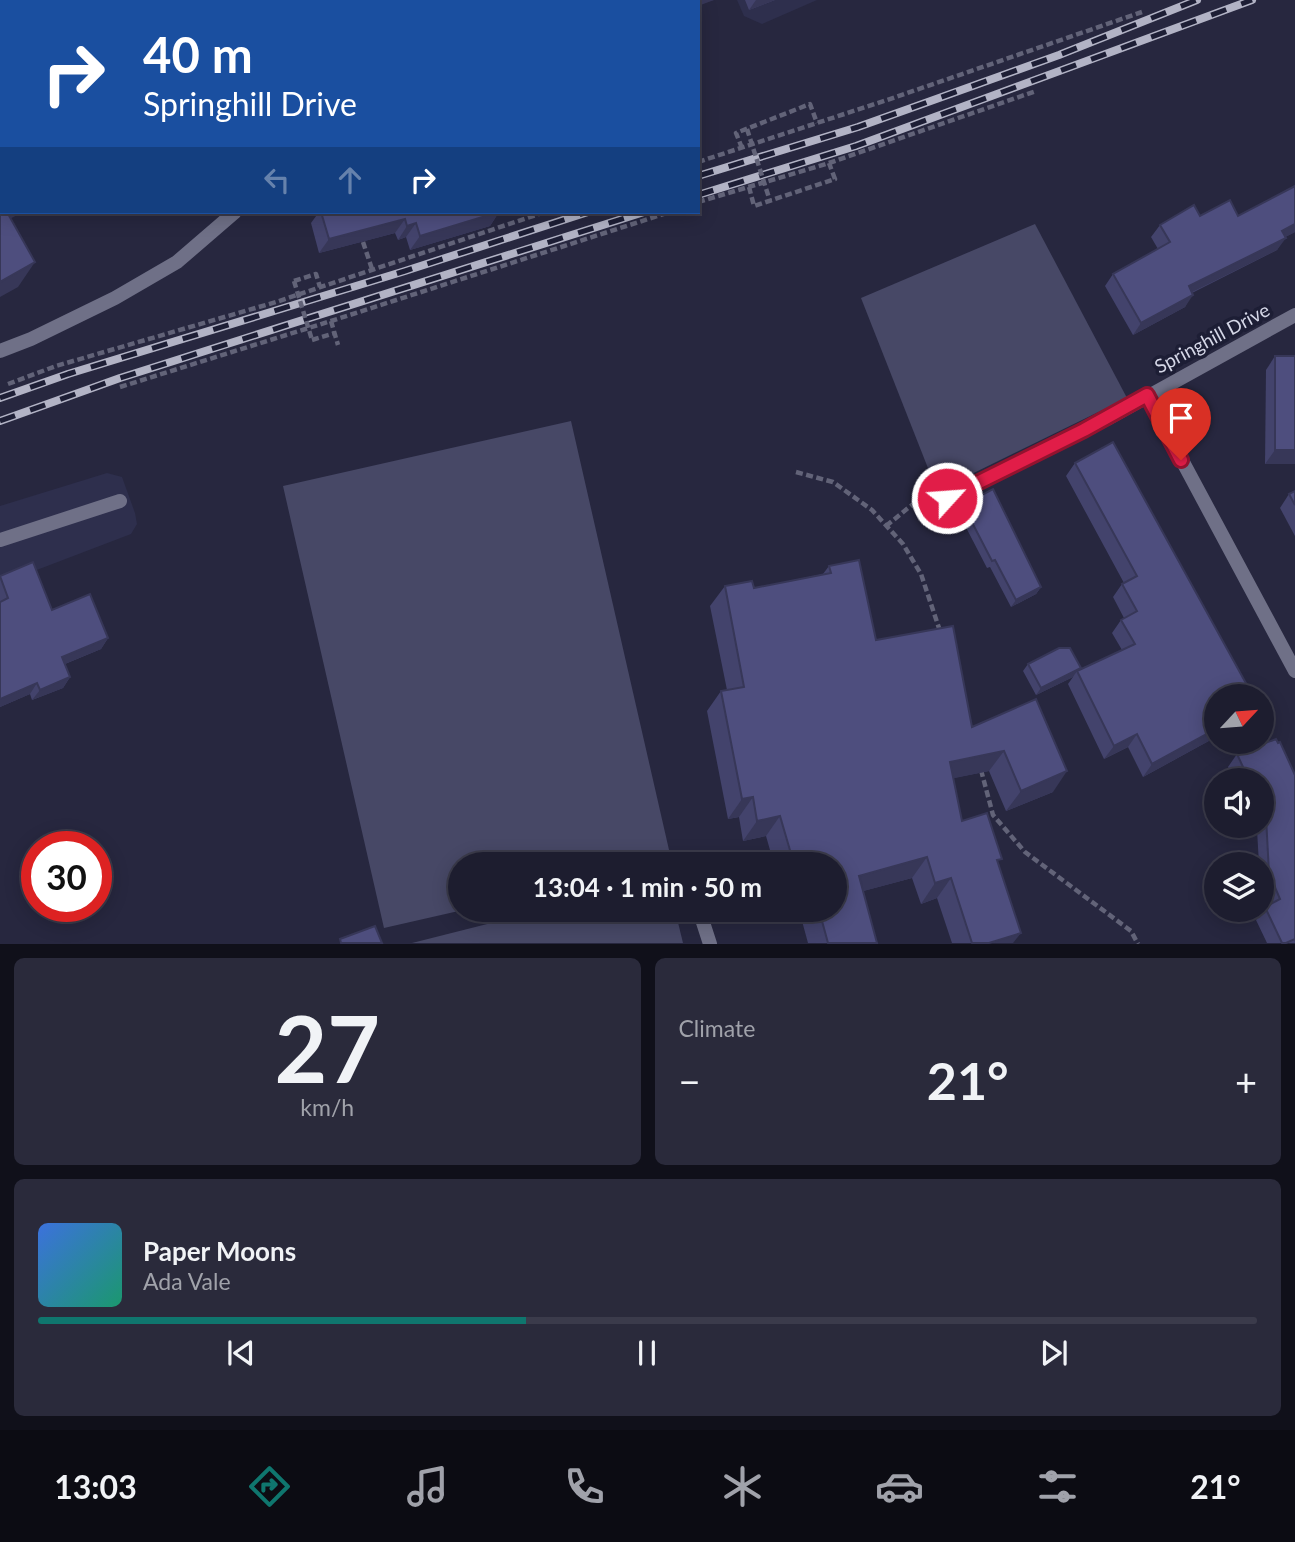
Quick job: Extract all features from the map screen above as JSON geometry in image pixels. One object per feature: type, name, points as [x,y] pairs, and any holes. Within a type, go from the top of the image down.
[{"type":"street","points":[[0,351],[115,298],[177,262],[233,214]]},
{"type":"street","name":"Springhill Drive","points":[[947,498],[1084,430],[1295,316]]},
{"type":"street","name":"Springhill Drive","points":[[1147,395],[1295,671]]},
{"type":"street","points":[[0,540],[120,501]]},
{"type":"street","points":[[703,922],[710,943]]},
{"type":"path","points":[[700,161],[1142,12]]},
{"type":"path","points":[[700,201],[829,163],[1036,91]]},
{"type":"path","points":[[742,148],[736,133],[810,104],[817,123]]},
{"type":"path","points":[[747,129],[770,201]]},
{"type":"path","points":[[749,187],[754,206],[835,179],[829,163]]},
{"type":"path","points":[[8,384],[56,366],[320,287],[539,214]]},
{"type":"path","points":[[120,387],[664,214]]},
{"type":"path","points":[[363,242],[372,269]]},
{"type":"path","points":[[320,287],[316,274],[294,281],[312,340],[335,334]]},
{"type":"path","points":[[331,321],[338,345]]},
{"type":"path","points":[[796,472],[833,482],[872,510],[903,544],[921,574],[942,638]]},
{"type":"path","points":[[886,526],[918,500],[947,498]]},
{"type":"path","points":[[980,765],[993,815],[1025,852],[1131,931],[1139,943]]},
{"type":"shaded area","points":[[737,0],[817,0],[762,24],[744,16]]},
{"type":"shaded area","points":[[1035,224],[1127,398],[937,491],[861,298]]},
{"type":"shaded area","points":[[571,421],[669,852],[448,852],[448,913],[384,928],[283,486]]},
{"type":"shaded area","points":[[107,473],[122,477],[137,524],[131,534],[0,584],[0,506]]},
{"type":"shaded area","points":[[495,922],[678,922],[683,943],[412,943]]},
{"type":"building","points":[[1295,186],[1295,224],[1282,231],[1286,238],[1189,286],[1193,295],[1141,323],[1113,274],[1170,242],[1160,225],[1194,205],[1200,216],[1230,200],[1238,216]]},
{"type":"building","points":[[0,214],[8,214],[35,262],[0,282]]},
{"type":"building","points":[[322,214],[492,214],[420,236],[416,223],[407,226],[405,219],[329,239]]},
{"type":"building","points":[[1275,356],[1295,356],[1295,450],[1275,450]]},
{"type":"building","points":[[1113,442],[1246,684],[1204,684],[1204,736],[1152,764],[1137,734],[1114,746],[1077,671],[1135,644],[1121,620],[1137,611],[1122,584],[1137,576],[1075,463]]},
{"type":"building","points":[[993,489],[1041,587],[1016,600],[963,505]]},
{"type":"building","points":[[1295,491],[1295,505],[1289,494]]},
{"type":"building","points":[[859,560],[876,640],[953,626],[972,727],[1036,699],[1067,771],[1021,791],[1004,751],[950,762],[962,821],[987,813],[1002,859],[997,860],[1021,933],[989,943],[972,943],[951,878],[935,883],[927,857],[859,876],[877,943],[828,943],[822,922],[847,922],[847,852],[790,852],[780,816],[757,821],[753,797],[742,799],[721,691],[744,687],[725,586],[752,581],[754,588],[831,573],[829,566]]},
{"type":"building","points":[[33,562],[52,610],[90,594],[108,638],[62,657],[70,677],[40,690],[37,683],[0,699],[0,602],[8,598],[0,576]]},
{"type":"building","points":[[1059,648],[1070,648],[1081,668],[1041,688],[1028,664]]},
{"type":"building","points":[[1274,740],[1280,742],[1295,775],[1295,939],[1286,943],[1282,943],[1272,922],[1274,902],[1280,899],[1274,885],[1274,852],[1268,852],[1267,838],[1274,838],[1274,768],[1243,768],[1237,754],[1274,754]]},
{"type":"building","points":[[375,926],[382,943],[341,943],[340,939]]},
{"type":"railway","points":[[700,175],[858,127],[1059,55],[1197,0]]},
{"type":"railway","points":[[700,194],[856,146],[1252,0]]},
{"type":"railway","points":[[0,398],[68,374],[582,214]]},
{"type":"railway","points":[[0,421],[120,378],[638,214]]},
{"type":"route","points":[[947,498],[1109,418],[1147,395],[1181,460]]}]
